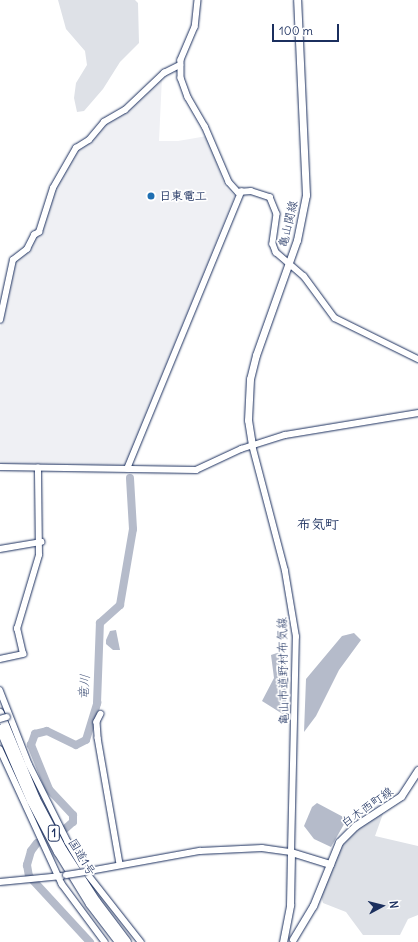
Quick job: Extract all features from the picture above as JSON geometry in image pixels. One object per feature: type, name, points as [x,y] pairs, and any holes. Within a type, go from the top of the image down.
[{"type":"highway","name":"国道1号","points":[[6,715],[39,804],[83,887],[126,942]]},
{"type":"highway","name":"国道1号","points":[[0,729],[31,801],[83,887],[119,942]]},
{"type":"highway","points":[[83,887],[82,898],[114,942]]},
{"type":"highway","points":[[83,887],[133,942]]},
{"type":"main road","name":"亀山関線","points":[[252,446],[248,415],[250,380],[256,355],[301,228],[306,186],[298,0]]},
{"type":"main road","name":"白木西町線","points":[[293,939],[313,906],[339,842],[347,832],[401,796],[418,770]]},
{"type":"main road","points":[[284,942],[290,905],[291,852],[330,864]]},
{"type":"street","points":[[198,0],[195,27],[180,65],[180,78],[188,97],[205,126],[229,182],[235,190],[270,197],[276,209],[278,219],[274,238],[274,248],[289,264],[304,276],[334,318],[418,359]]},
{"type":"street","points":[[0,320],[3,290],[13,260],[27,249],[34,235],[39,232],[53,188],[76,148],[89,140],[104,122],[125,110],[164,73],[180,65]]},
{"type":"street","points":[[127,469],[241,192]]},
{"type":"street","points":[[0,467],[196,470],[252,446],[285,435],[418,413]]},
{"type":"street","name":"亀山市道野村布気線","points":[[252,446],[285,572],[296,637],[291,852]]},
{"type":"street","points":[[0,659],[23,654],[18,636],[17,625],[37,566],[41,542],[38,468]]},
{"type":"street","points":[[0,549],[41,542]]},
{"type":"street","points":[[0,690],[6,715],[41,791],[85,872],[141,942]]},
{"type":"street","points":[[101,714],[97,722],[98,738],[120,864]]},
{"type":"street","points":[[0,719],[6,715]]},
{"type":"street","points":[[0,749],[59,877],[105,942]]},
{"type":"street","points":[[0,882],[66,876],[120,864],[236,848],[273,848],[291,852]]},
{"type":"shaded area","points":[[58,0],[135,0],[138,3],[139,43],[120,62],[103,89],[84,111],[77,112],[74,98],[76,83],[87,65],[85,51],[66,29]]},
{"type":"shaded area","points":[[162,77],[159,141],[178,141],[207,136],[225,187],[235,196],[126,465],[123,467],[0,465],[0,328],[14,261],[35,236],[40,236],[55,188],[77,149]]},
{"type":"shaded area","points":[[384,811],[375,836],[418,846],[418,915],[408,919],[400,935],[363,935],[346,912],[323,903],[320,893],[341,845],[348,837]]},
{"type":"water","points":[[116,630],[120,650],[113,650],[106,644],[110,631]]},
{"type":"water","points":[[354,633],[361,640],[339,670],[316,716],[304,732],[306,679],[342,636]]},
{"type":"water","points":[[280,652],[287,666],[286,705],[289,718],[262,701],[274,678],[271,655]]},
{"type":"water","points":[[317,803],[347,819],[331,847],[314,839],[304,826],[312,807]]},
{"type":"waterway","name":"竜川","points":[[66,828],[73,822],[73,815],[49,789],[31,745],[35,734],[47,731],[76,745],[86,740],[97,703],[100,623],[120,605],[133,529],[130,478]]},
{"type":"waterway","name":"竜川","points":[[37,843],[31,851],[27,865],[29,876],[90,942]]},
{"type":"place","name":"日東電工","points":[[151,196]]},
{"type":"district","name":"布気町","points":[[318,524]]}]
